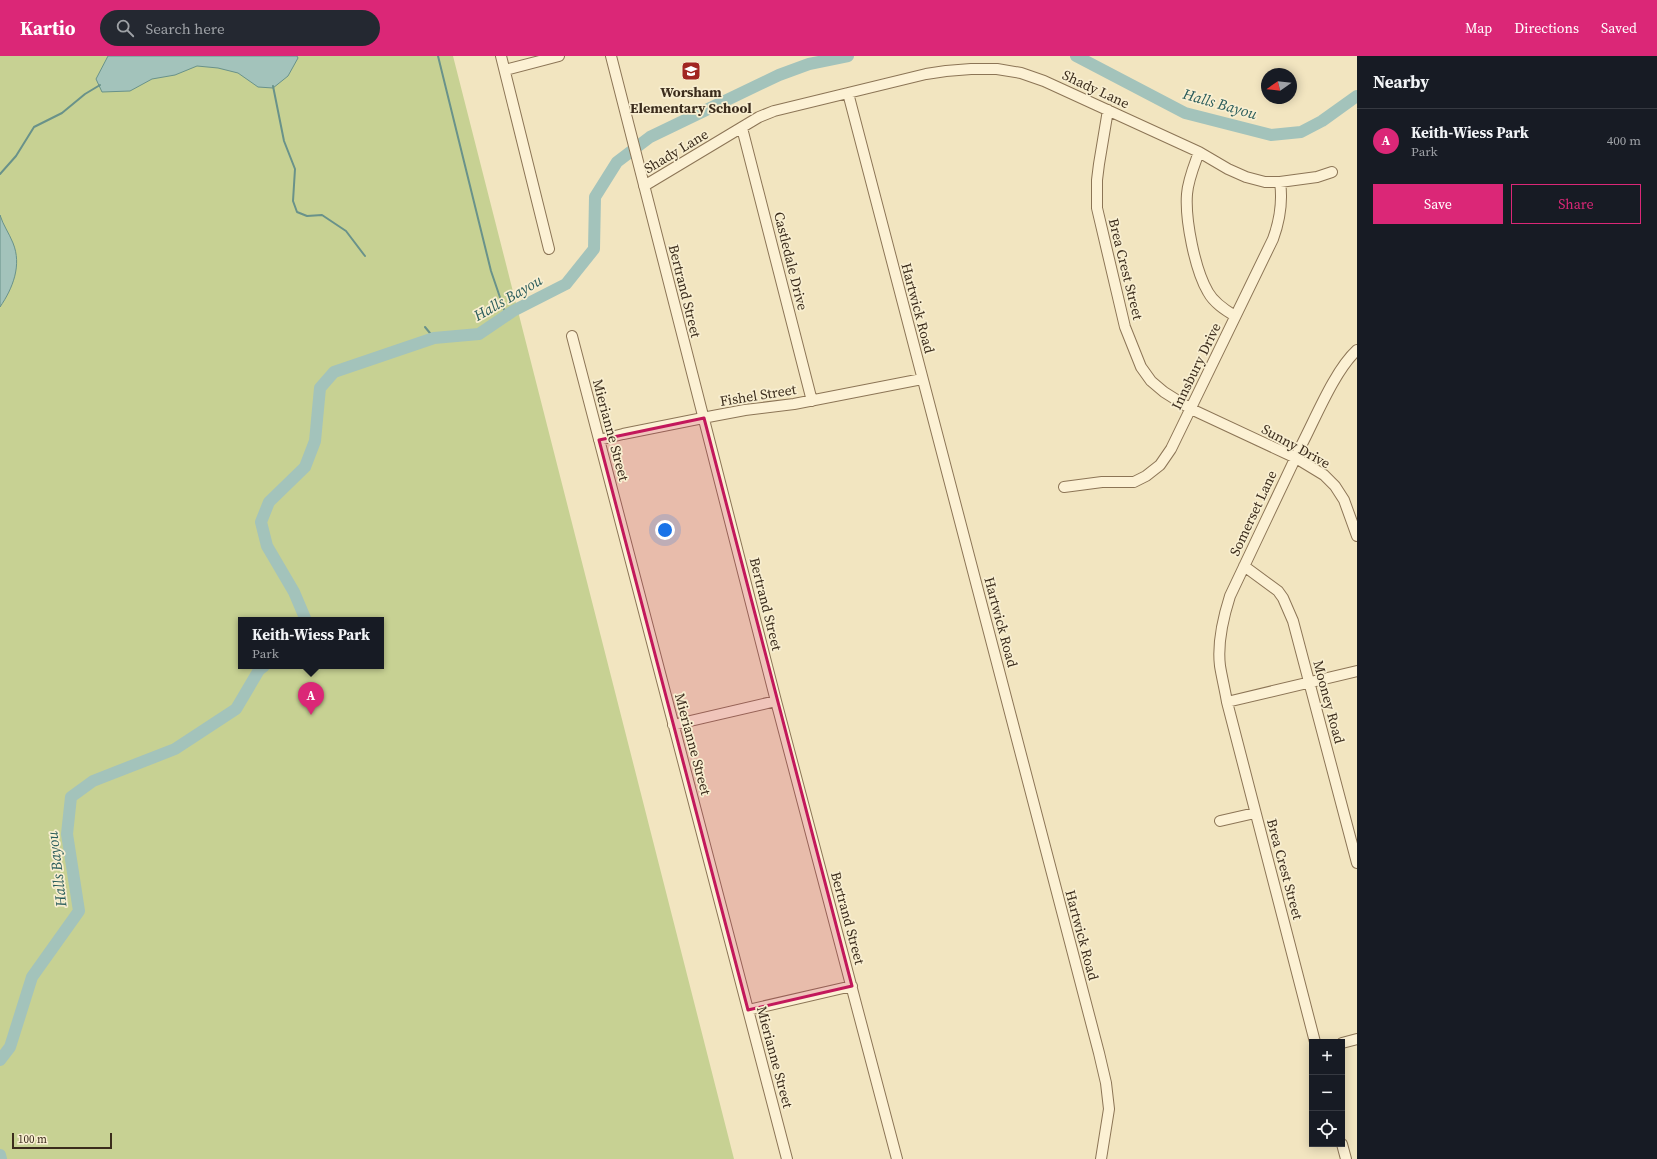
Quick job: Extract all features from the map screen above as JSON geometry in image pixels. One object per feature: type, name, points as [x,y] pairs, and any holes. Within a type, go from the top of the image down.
[{"type":"street","points":[[501,56],[549,249]]},
{"type":"street","points":[[505,70],[559,56]]},
{"type":"street","name":"Bertrand Street","points":[[611,56],[776,701],[897,1159]]},
{"type":"street","name":"Shady Lane","points":[[643,182],[742,128],[759,117],[774,111],[939,72],[971,69],[997,69],[1021,73],[1044,81],[1199,152],[1228,169],[1246,177],[1264,182],[1280,182],[1317,177],[1332,172]]},
{"type":"street","name":"Hartwick Road","points":[[848,93],[1106,1083],[1109,1109],[1101,1159]]},
{"type":"street","name":"Brea Crest Street","points":[[1108,110],[1098,164],[1097,203],[1100,226],[1125,326],[1137,359],[1146,374],[1164,392],[1191,409]]},
{"type":"street","name":"Castledale Drive","points":[[742,128],[812,401]]},
{"type":"street","points":[[1199,152],[1191,174],[1187,193],[1187,213],[1192,242],[1201,278],[1208,293],[1226,311],[1235,316]]},
{"type":"street","name":"Innsbury Drive","points":[[1064,487],[1102,482],[1134,482],[1146,476],[1160,465],[1167,456],[1273,239],[1282,208],[1280,182]]},
{"type":"street","name":"Mierianne Street","points":[[572,336],[787,1159]]},
{"type":"street","name":"Somerset Lane","points":[[1227,702],[1220,666],[1221,632],[1230,596],[1332,384],[1346,361],[1357,350]]},
{"type":"street","name":"Fishel Street","points":[[599,440],[745,410],[812,401],[922,378]]},
{"type":"street","name":"Sunny Drive","points":[[1191,409],[1296,458],[1313,468],[1335,486],[1344,500],[1357,536]]},
{"type":"street","name":"Mooney Road","points":[[1244,566],[1272,586],[1283,598],[1292,621],[1310,682],[1357,863]]},
{"type":"street","points":[[1227,702],[1357,671]]},
{"type":"street","points":[[673,725],[776,701]]},
{"type":"street","name":"Brea Crest Street","points":[[1227,702],[1314,1039]]},
{"type":"street","points":[[1220,821],[1255,813]]},
{"type":"street","points":[[748,1010],[852,986]]},
{"type":"street","points":[[1345,1042],[1357,1039]]},
{"type":"street","points":[[1343,1147],[1346,1159]]},
{"type":"highlighted area","points":[[704,418],[852,986],[748,1010],[599,440]]},
{"type":"green space","points":[[0,56],[453,56],[734,1159],[0,1159]]},
{"type":"water","points":[[108,56],[297,56],[298,58],[288,76],[273,88],[258,87],[238,73],[218,68],[197,66],[175,75],[152,79],[130,91],[102,92],[96,79]]},
{"type":"water","points":[[0,215],[13,243],[17,260],[15,276],[9,292],[0,307]]},
{"type":"waterway","points":[[438,56],[491,271],[506,315]]},
{"type":"waterway","name":"Halls Bayou","points":[[305,617],[294,592],[267,546],[261,522],[269,502],[305,467],[315,441],[320,388],[334,372],[434,338],[479,334],[513,311],[566,284],[594,249],[595,197],[617,162],[650,137],[779,75],[809,64],[848,56]]},
{"type":"waterway","name":"Halls Bayou","points":[[1076,56],[1185,113],[1271,135],[1301,132],[1322,121],[1357,96]]},
{"type":"waterway","points":[[0,174],[16,156],[34,127],[62,113],[85,94],[100,85]]},
{"type":"waterway","points":[[273,86],[284,141],[295,169],[293,201],[297,212],[307,216],[322,215],[346,231],[365,256]]},
{"type":"waterway","points":[[425,327],[434,338]]},
{"type":"waterway","name":"Halls Bayou","points":[[0,1060],[10,1047],[32,977],[79,911],[67,834],[71,797],[93,781],[175,749],[236,709],[260,669]]},
{"type":"waterway","name":"Halls Bayou","points":[[0,1155],[1,1159]]},
{"type":"place","name":"Worsham Elementary School","points":[[691,71]]},
{"type":"place","name":"Keith-Wiess Park","points":[[311,715]]}]
